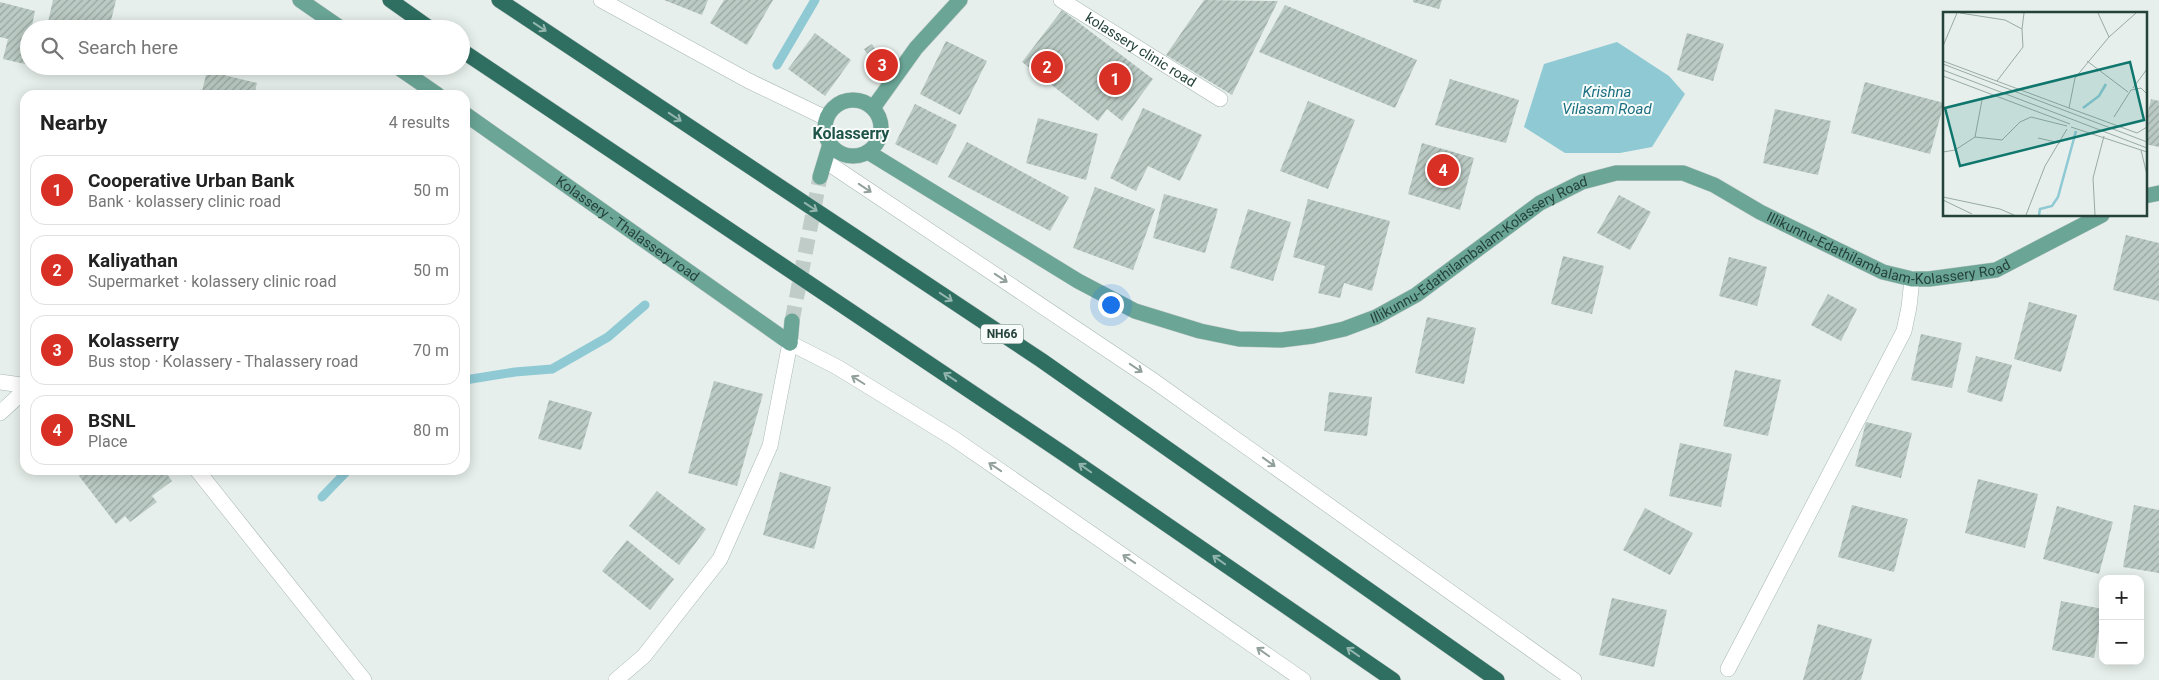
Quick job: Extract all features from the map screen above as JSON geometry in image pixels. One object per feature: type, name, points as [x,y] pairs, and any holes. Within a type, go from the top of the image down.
[{"type":"highway","points":[[390,0],[418,20]]},
{"type":"highway","name":"NH66","points":[[499,0],[1041,360],[1497,680]]},
{"type":"highway","points":[[470,56],[1056,448],[1393,680]]},
{"type":"main road","points":[[300,0],[329,20]]},
{"type":"main road","points":[[873,108],[916,48],[960,0]]},
{"type":"main road","points":[[409,75],[431,90]]},
{"type":"main road","points":[[846,100],[856,100],[873,108],[881,124],[881,134],[878,142],[868,152],[854,156],[845,155],[830,144],[826,136],[826,118],[838,104],[846,100]]},
{"type":"main road","name":"Kolassery - Thalassery road","points":[[470,118],[790,343]]},
{"type":"main road","points":[[820,177],[830,144]]},
{"type":"main road","name":"Illikunnu-Edathilambalam-Kolassery Road","points":[[868,152],[1063,272],[1135,311],[1200,331],[1239,339],[1282,340],[1313,336],[1344,329],[1376,316],[1423,290],[1540,203],[1582,182],[1616,172],[1683,173],[1714,185],[1768,216],[1883,272],[1912,279],[1947,278],[1996,270],[2100,216]]},
{"type":"main road","points":[[2146,196],[2159,193]]},
{"type":"main road","points":[[790,343],[792,321]]},
{"type":"street","points":[[601,0],[749,81],[826,118]]},
{"type":"street","name":"kolassery clinic road","points":[[1061,0],[1220,99]]},
{"type":"street","points":[[825,161],[1154,380],[1574,680]]},
{"type":"street","points":[[1728,669],[1904,331],[1912,279]]},
{"type":"street","points":[[616,680],[644,656],[720,559],[770,446],[790,343],[837,367],[953,438],[1303,680]]},
{"type":"street","points":[[0,382],[20,385]]},
{"type":"street","points":[[0,413],[20,395]]},
{"type":"street","points":[[201,475],[364,680]]},
{"type":"water","name":"Krishna Vilasam Road","points":[[1617,42],[1669,76],[1685,94],[1652,147],[1620,153],[1565,153],[1524,127],[1544,64]]},
{"type":"building","points":[[53,0],[116,0],[111,20],[48,20]]},
{"type":"building","points":[[664,0],[708,0],[702,15]]},
{"type":"building","points":[[724,0],[773,0],[747,45],[710,23]]},
{"type":"building","points":[[1204,0],[1278,1],[1232,95],[1166,55]]},
{"type":"building","points":[[1413,0],[1442,0],[1439,9],[1413,2]]},
{"type":"building","points":[[0,2],[35,11],[33,20],[20,20],[20,63],[3,59],[8,39],[0,37]]},
{"type":"building","points":[[1285,5],[1417,60],[1395,108],[1259,52]]},
{"type":"building","points":[[1062,10],[1153,79],[1122,121],[1107,109],[1098,121],[1022,62]]},
{"type":"building","points":[[815,33],[851,60],[825,96],[788,69]]},
{"type":"building","points":[[1687,33],[1724,44],[1713,81],[1677,70]]},
{"type":"building","points":[[946,41],[987,61],[960,115],[920,94]]},
{"type":"building","points":[[872,44],[875,49],[867,54],[864,49]]},
{"type":"building","points":[[206,75],[224,75],[257,83],[255,90],[202,90]]},
{"type":"building","points":[[1450,79],[1519,100],[1506,143],[1435,125]]},
{"type":"building","points":[[1865,82],[1943,103],[1930,154],[1851,133]]},
{"type":"building","points":[[2151,99],[2159,101],[2159,147],[2146,144],[2146,120]]},
{"type":"building","points":[[1308,101],[1355,120],[1328,189],[1280,171]]},
{"type":"building","points":[[915,104],[957,125],[937,165],[895,144]]},
{"type":"building","points":[[1143,108],[1202,135],[1180,181],[1148,166],[1136,191],[1110,178]]},
{"type":"building","points":[[1775,109],[1831,121],[1818,175],[1763,163]]},
{"type":"building","points":[[1038,118],[1098,134],[1086,180],[1026,163]]},
{"type":"building","points":[[967,142],[1069,197],[1050,231],[948,177]]},
{"type":"building","points":[[1422,143],[1474,158],[1460,210],[1408,194]]},
{"type":"building","points":[[1095,187],[1155,209],[1133,270],[1073,248]]},
{"type":"building","points":[[1164,194],[1218,209],[1205,253],[1153,238]]},
{"type":"building","points":[[1619,195],[1651,212],[1630,250],[1597,233]]},
{"type":"building","points":[[1308,199],[1390,221],[1372,291],[1344,283],[1340,298],[1318,293],[1325,266],[1293,257]]},
{"type":"building","points":[[1248,209],[1291,222],[1273,281],[1230,268]]},
{"type":"building","points":[[2126,235],[2159,243],[2159,301],[2113,290]]},
{"type":"building","points":[[1563,256],[1604,266],[1592,314],[1551,304]]},
{"type":"building","points":[[1729,257],[1767,267],[1757,306],[1719,296]]},
{"type":"building","points":[[1828,294],[1857,309],[1841,341],[1811,325]]},
{"type":"building","points":[[2029,302],[2077,315],[2061,372],[2014,359]]},
{"type":"building","points":[[1427,317],[1476,328],[1464,384],[1415,373]]},
{"type":"building","points":[[1921,334],[1962,343],[1952,388],[1911,380]]},
{"type":"building","points":[[1976,356],[2012,365],[2002,402],[1967,392]]},
{"type":"building","points":[[1735,370],[1781,380],[1768,436],[1723,426]]},
{"type":"building","points":[[714,381],[763,394],[737,486],[688,473]]},
{"type":"building","points":[[1329,392],[1372,397],[1367,436],[1324,431]]},
{"type":"building","points":[[549,400],[592,412],[581,450],[538,439]]},
{"type":"building","points":[[1866,422],[1912,433],[1901,478],[1855,466]]},
{"type":"building","points":[[1680,443],[1732,454],[1721,507],[1669,496]]},
{"type":"building","points":[[780,472],[831,487],[814,549],[763,535]]},
{"type":"building","points":[[168,475],[172,481],[152,496],[157,502],[130,522],[125,516],[116,524],[79,476]]},
{"type":"building","points":[[1978,479],[2038,494],[2025,548],[1965,533]]},
{"type":"building","points":[[657,491],[706,529],[679,565],[629,526]]},
{"type":"building","points":[[1852,505],[1908,519],[1894,572],[1838,557]]},
{"type":"building","points":[[2134,505],[2159,510],[2159,573],[2123,567]]},
{"type":"building","points":[[2057,506],[2113,522],[2099,574],[2043,559]]},
{"type":"building","points":[[1645,508],[1693,533],[1670,575],[1623,550]]},
{"type":"building","points":[[627,540],[674,579],[650,610],[602,571]]},
{"type":"building","points":[[1612,598],[1667,610],[1654,667],[1599,655]]},
{"type":"building","points":[[2061,601],[2099,608],[2099,631],[2094,658],[2052,650]]},
{"type":"building","points":[[1818,624],[1872,639],[1861,680],[1803,680]]},
{"type":"waterway","points":[[777,65],[815,0]]},
{"type":"waterway","points":[[470,379],[515,372],[552,369],[608,337],[645,305]]},
{"type":"waterway","points":[[322,497],[343,475]]},
{"type":"tunnel","points":[[792,321],[820,177]]},
{"type":"place","name":"Kolasserry","points":[[882,65]]},
{"type":"place","name":"Kaliyathan","points":[[1047,67]]},
{"type":"place","name":"Cooperative Urban Bank","points":[[1115,79]]},
{"type":"place","name":"BSNL","points":[[1443,170]]},
{"type":"district","name":"Kolasserry","points":[[851,133]]}]
